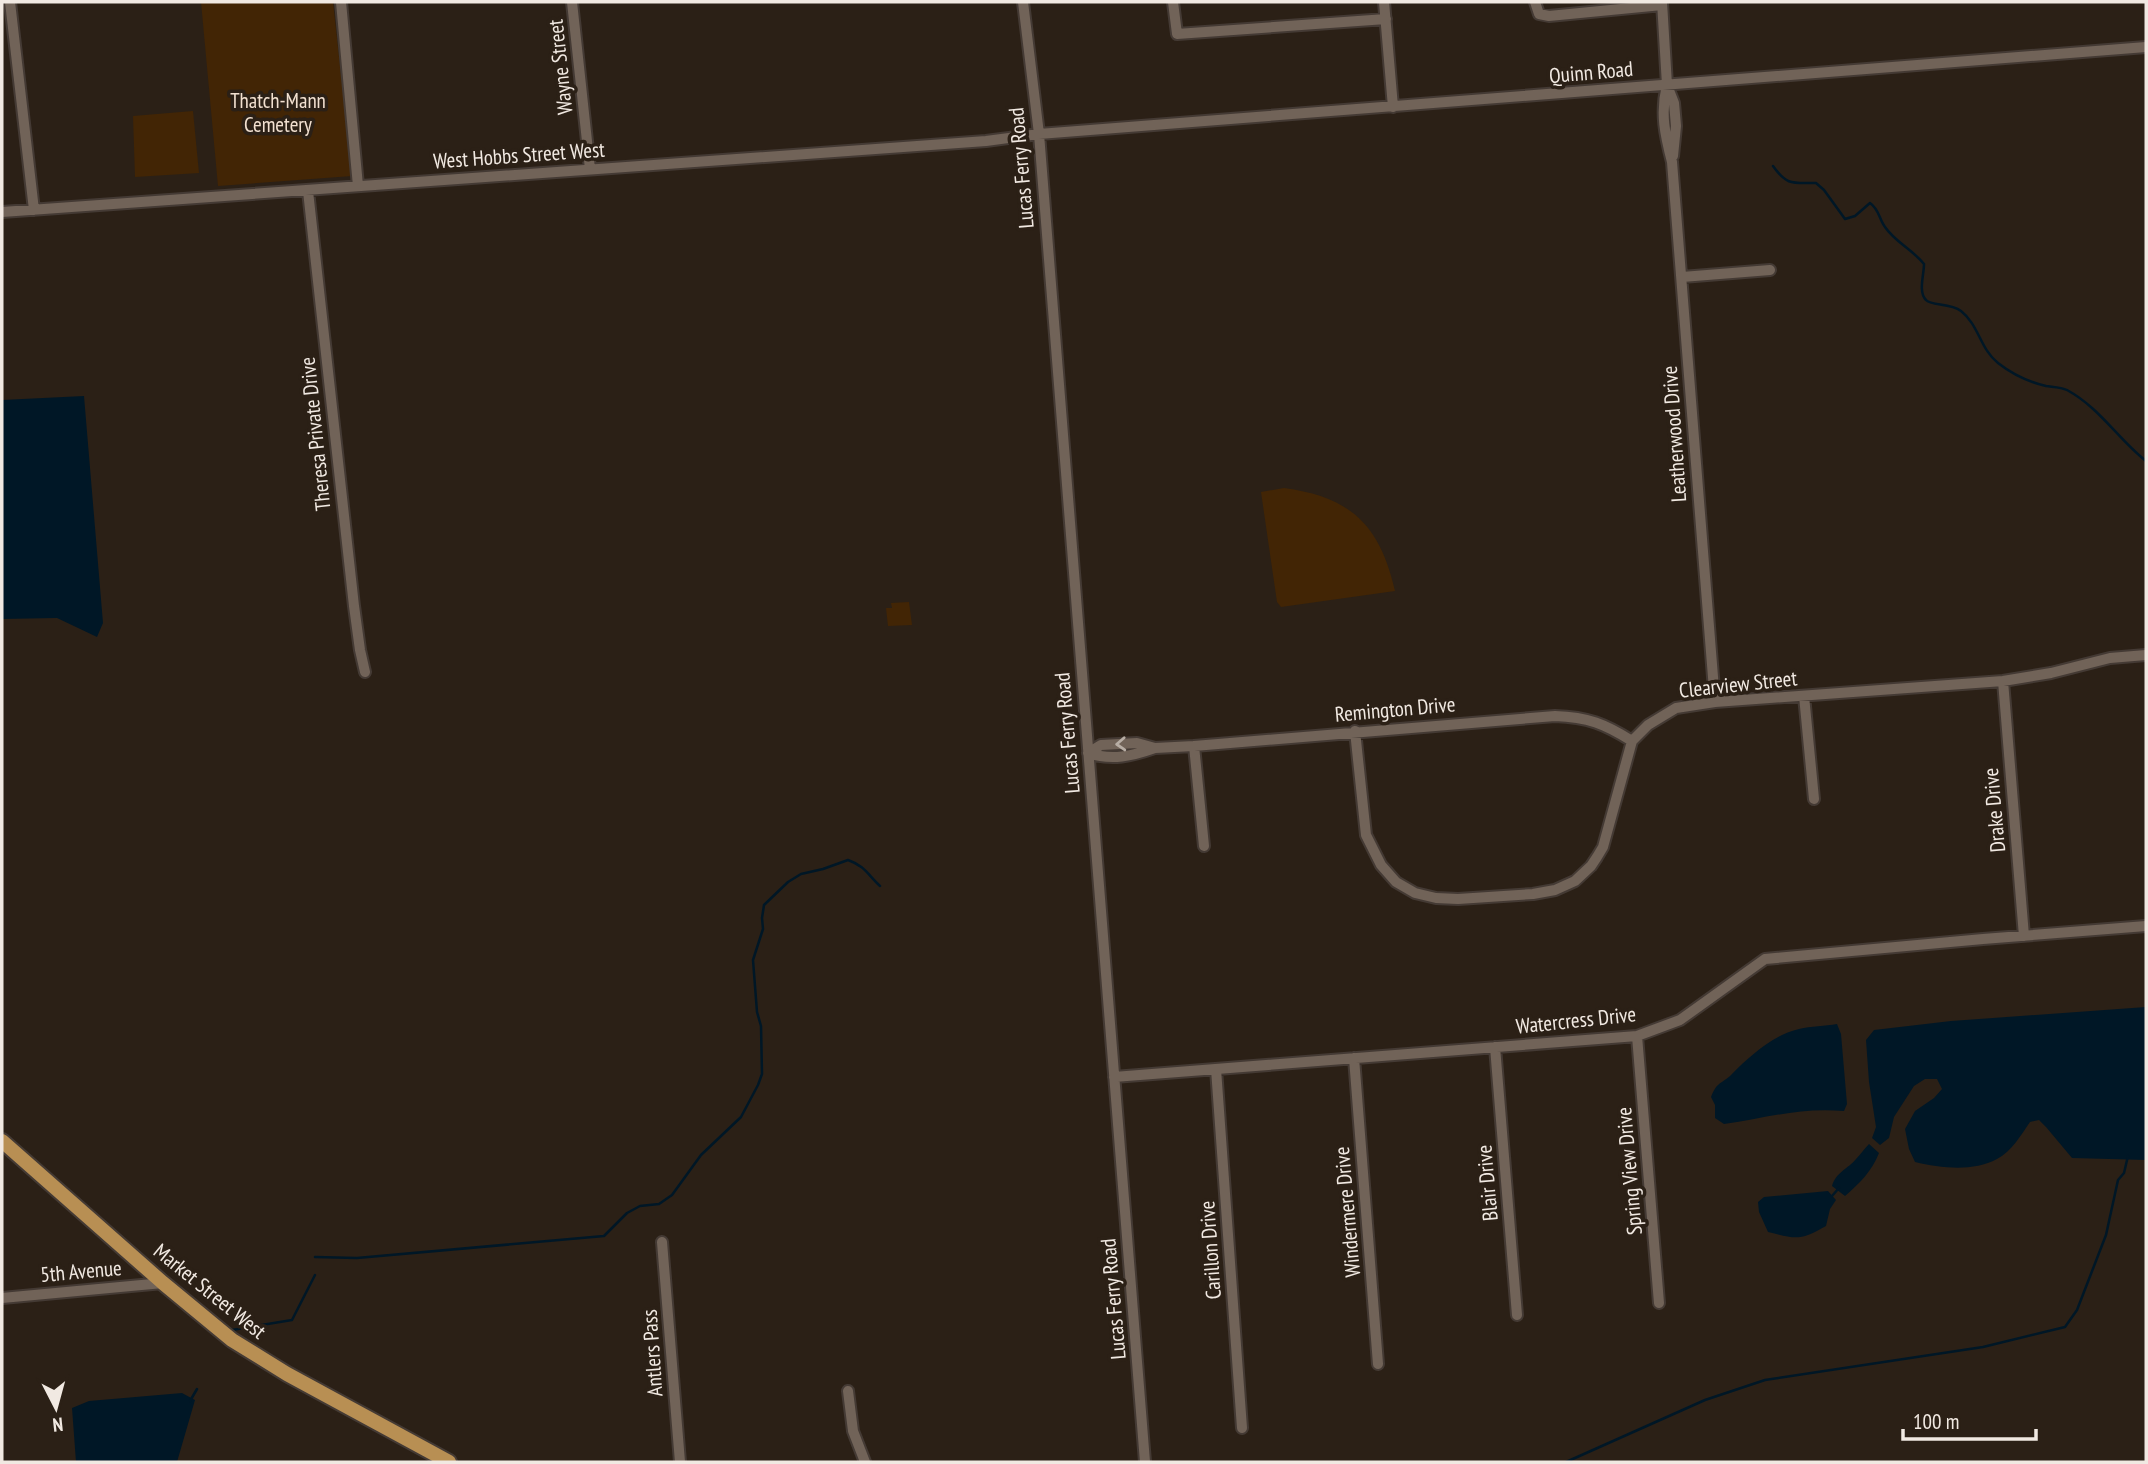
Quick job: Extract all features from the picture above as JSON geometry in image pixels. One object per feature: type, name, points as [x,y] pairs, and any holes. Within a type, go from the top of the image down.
[{"type":"main road","name":"Market Street West","points":[[2,1141],[163,1283],[250,1352],[450,1462]]},
{"type":"street","points":[[10,2],[34,210]]},
{"type":"street","points":[[341,2],[358,186]]},
{"type":"street","name":"Wayne Street","points":[[572,2],[590,169]]},
{"type":"street","name":"Lucas Ferry Road","points":[[1023,2],[1038,134],[1145,1462]]},
{"type":"street","points":[[1173,2],[1177,34],[1385,19]]},
{"type":"street","points":[[1384,2],[1392,107]]},
{"type":"street","points":[[1535,2],[1539,15],[1549,16],[1662,3]]},
{"type":"street","name":"Leatherwood Drive","points":[[1662,3],[1667,85],[1662,103],[1663,120],[1672,162],[1714,702]]},
{"type":"street","name":"Quinn Road","points":[[1038,134],[2146,47]]},
{"type":"street","name":"West Hobbs Street West","points":[[2,212],[986,141],[1038,134]]},
{"type":"street","name":"Theresa Private Drive","points":[[307,191],[354,606],[365,672]]},
{"type":"street","points":[[1682,277],[1770,270]]},
{"type":"street","name":"Clearview Street","points":[[1632,741],[1648,724],[1676,708],[1714,702],[2003,681],[2110,658],[2146,655]]},
{"type":"street","name":"Drake Drive","points":[[2003,681],[2024,936]]},
{"type":"street","points":[[1804,696],[1814,799]]},
{"type":"street","name":"Remington Drive","points":[[1088,753],[1116,758],[1155,748],[1355,731],[1577,717],[1610,727],[1632,741]]},
{"type":"street","points":[[1355,731],[1366,835],[1381,865],[1396,882],[1415,892],[1436,898],[1458,899],[1555,890],[1575,881],[1583,874],[1602,847],[1632,741]]},
{"type":"street","points":[[1194,746],[1204,846]]},
{"type":"street","name":"Watercress Drive","points":[[1114,1077],[1637,1036],[1680,1020],[1765,959],[2146,926]]},
{"type":"street","name":"Spring View Drive","points":[[1637,1036],[1659,1303]]},
{"type":"street","name":"Blair Drive","points":[[1495,1047],[1517,1315]]},
{"type":"street","name":"Windermere Drive","points":[[1353,1058],[1378,1364]]},
{"type":"street","name":"Carillon Drive","points":[[1216,1069],[1242,1428]]},
{"type":"street","name":"Antlers Pass","points":[[662,1242],[680,1462]]},
{"type":"street","name":"5th Avenue","points":[[2,1298],[163,1283]]},
{"type":"street","points":[[848,1391],[853,1431],[865,1462]]},
{"type":"green space","name":"Thatch-Mann Cemetery","points":[[201,2],[333,2],[352,176],[218,186]]},
{"type":"green space","points":[[193,111],[199,173],[135,177],[133,116]]},
{"type":"green space","points":[[1284,488],[1327,499],[1345,507],[1359,518],[1381,548],[1395,591],[1281,607],[1277,602],[1261,492]]},
{"type":"green space","points":[[909,602],[912,625],[888,626],[886,608],[892,608],[891,603]]},
{"type":"water","points":[[84,396],[103,623],[97,637],[57,618],[2,619],[2,400]]},
{"type":"water","points":[[2146,1007],[2146,1160],[2072,1158],[2039,1120],[2030,1122],[2007,1152],[1988,1163],[1957,1168],[1915,1162],[1905,1129],[1915,1111],[1942,1089],[1937,1079],[1925,1079],[1914,1086],[1894,1117],[1889,1138],[1880,1145],[1872,1138],[1876,1127],[1866,1040],[1874,1030],[1951,1021]]},
{"type":"water","points":[[1837,1024],[1841,1034],[1847,1104],[1844,1111],[1798,1112],[1724,1124],[1715,1118],[1715,1105],[1711,1097],[1716,1088],[1762,1047],[1789,1032]]},
{"type":"water","points":[[1869,1144],[1879,1153],[1865,1176],[1845,1196],[1832,1186],[1834,1181]]},
{"type":"water","points":[[1828,1191],[1836,1200],[1830,1209],[1826,1226],[1798,1237],[1768,1232],[1759,1212],[1758,1202],[1764,1197]]},
{"type":"water","points":[[182,1393],[195,1400],[177,1462],[76,1462],[72,1408],[89,1401]]},
{"type":"waterway","points":[[1773,166],[1782,177],[1791,182],[1816,183],[1845,219],[1855,216],[1870,203],[1889,232],[1924,264],[1922,288],[1926,300],[1961,311],[1972,323],[1987,351],[2009,371],[2027,380],[2065,389],[2079,397],[2146,461]]},
{"type":"waterway","points":[[315,1257],[357,1258],[604,1236],[627,1213],[640,1206],[659,1204],[672,1195],[701,1155],[741,1117],[762,1074],[761,1026],[757,1012],[753,960],[763,929],[764,905],[788,882],[801,874],[848,860],[862,868],[880,886]]},
{"type":"waterway","points":[[1566,1462],[1705,1400],[1765,1380],[1983,1347],[2065,1327],[2077,1310],[2106,1235],[2118,1180],[2124,1173],[2128,1156]]},
{"type":"waterway","points":[[1832,1196],[1839,1188]]},
{"type":"waterway","points":[[232,1330],[292,1320],[315,1275]]},
{"type":"waterway","points":[[190,1401],[197,1389]]}]
